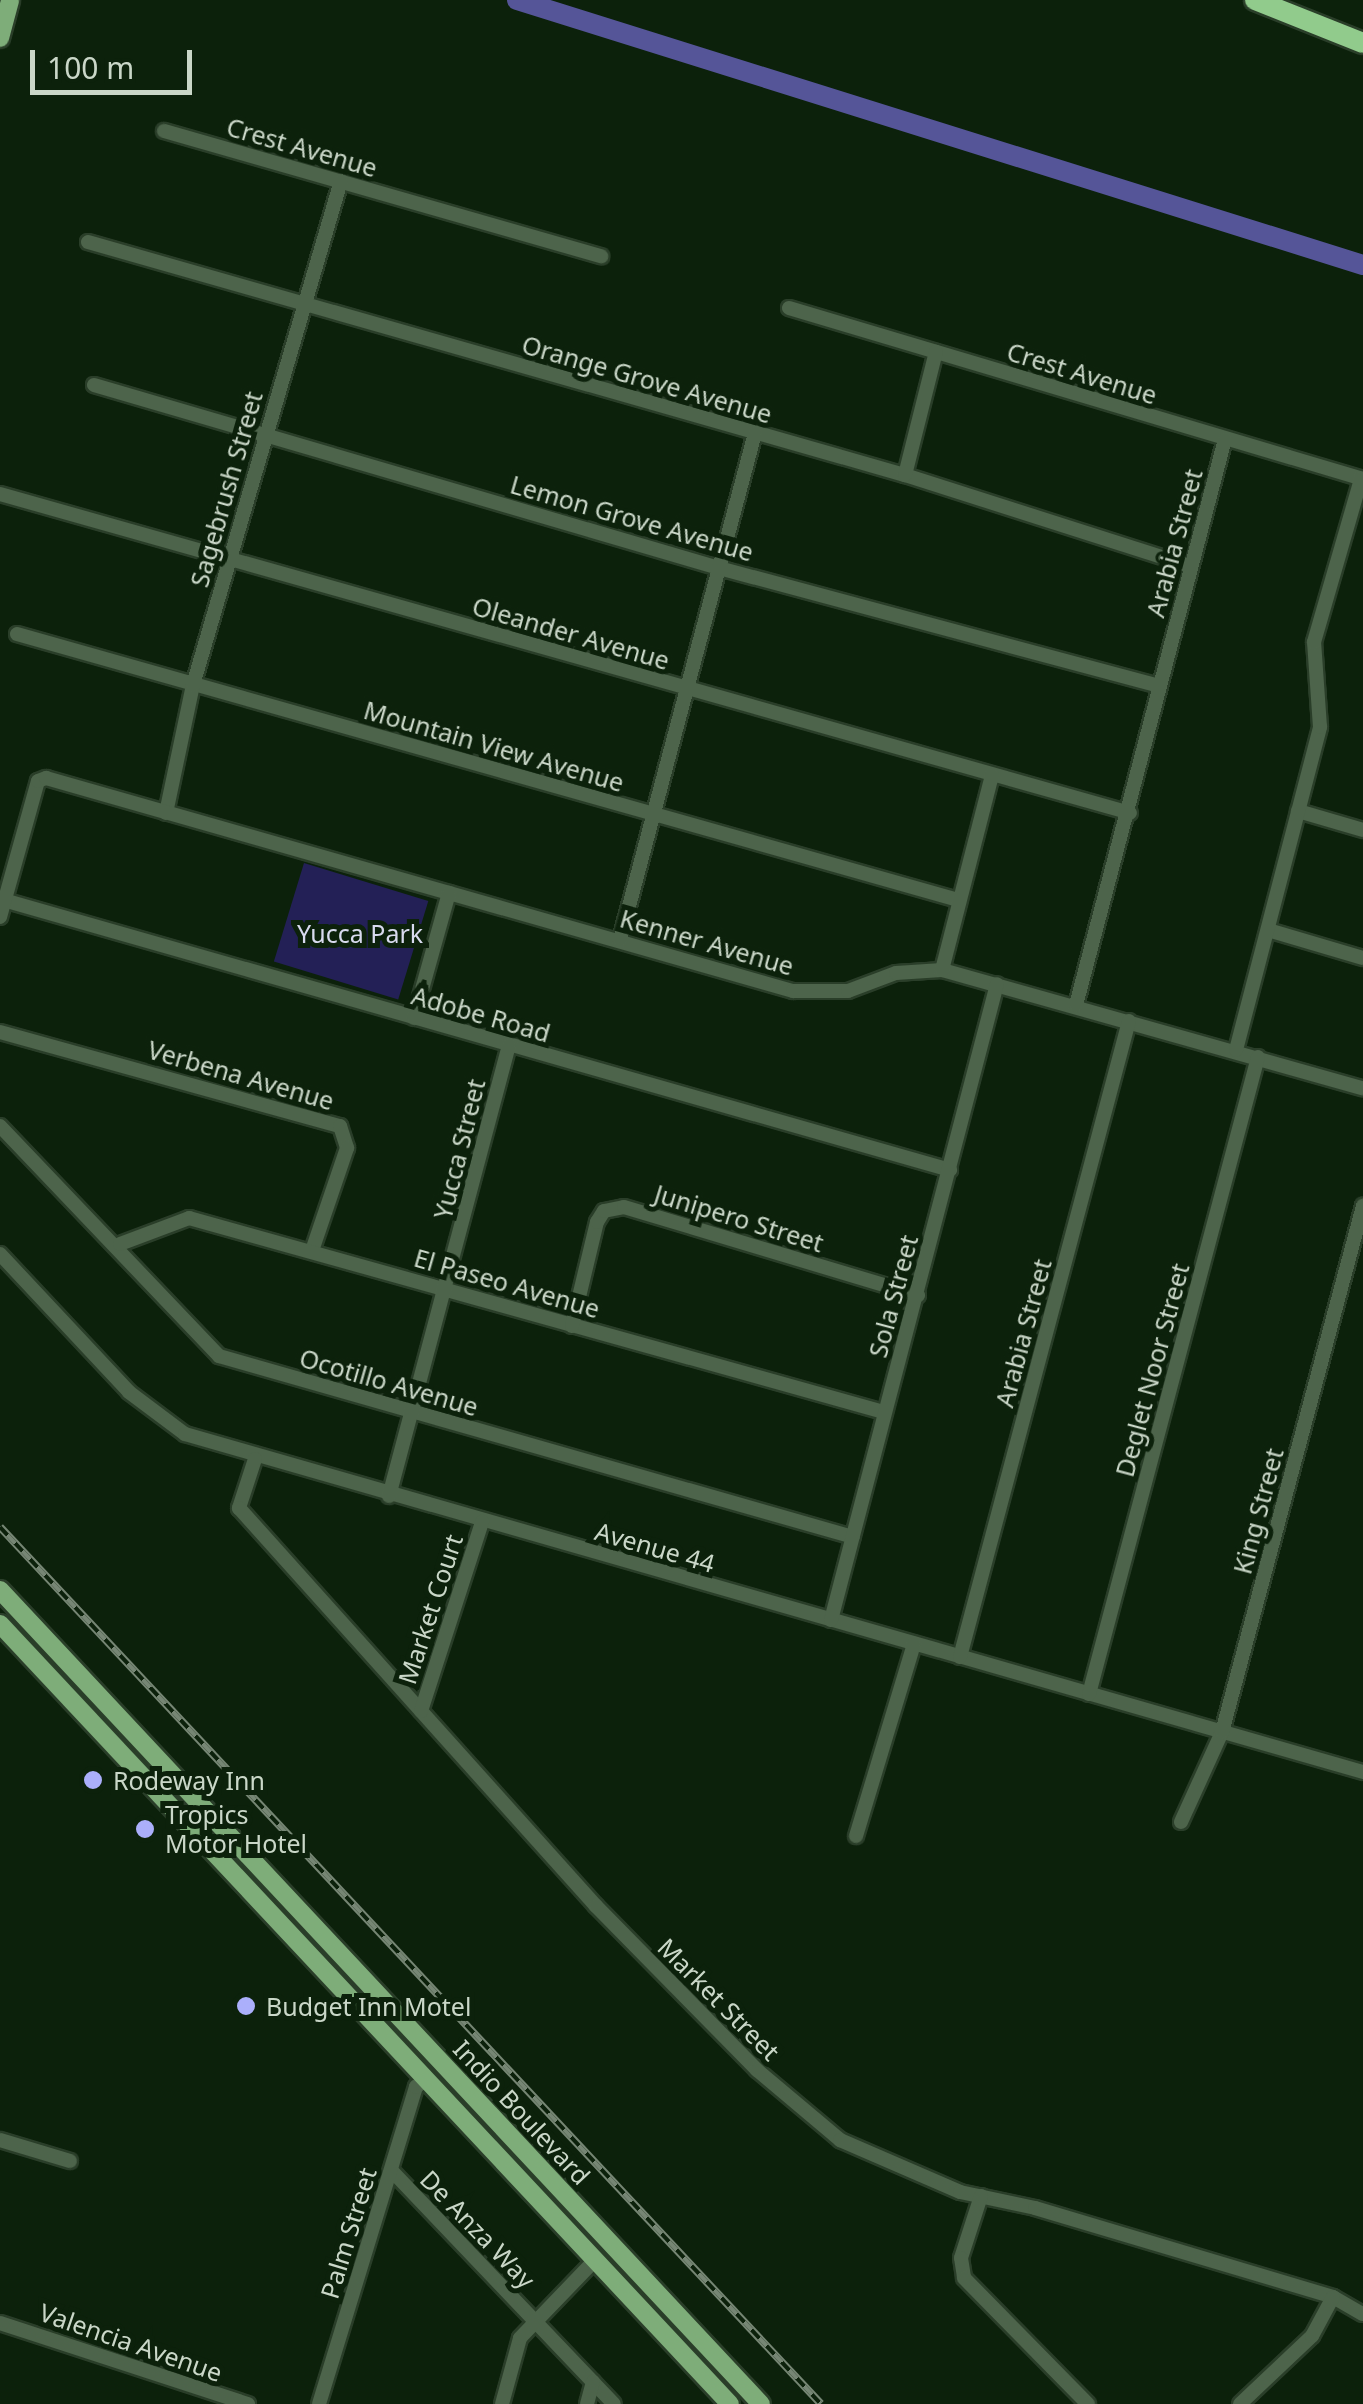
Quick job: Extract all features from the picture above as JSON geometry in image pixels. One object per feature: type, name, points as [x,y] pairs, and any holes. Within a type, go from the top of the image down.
[{"type":"highway","points":[[1255,0],[1363,43]]},
{"type":"main road","points":[[0,38],[10,0]]},
{"type":"main road","name":"Indio Boulevard","points":[[0,1590],[757,2402]]},
{"type":"main road","points":[[0,1604],[34,1640],[63,1658]]},
{"type":"main road","name":"Indio Boulevard","points":[[0,1624],[730,2404]]},
{"type":"main road","points":[[422,2042],[426,2079],[453,2088],[493,2130],[520,2146]]},
{"type":"main road","points":[[595,2226],[596,2260],[622,2269],[663,2312],[691,2329]]},
{"type":"street","name":"Crest Avenue","points":[[164,131],[601,256]]},
{"type":"street","name":"Sagebrush Street","points":[[166,813],[193,685],[341,181]]},
{"type":"street","name":"Orange Grove Avenue","points":[[88,242],[905,474],[1191,566]]},
{"type":"street","name":"Crest Avenue","points":[[790,308],[1362,479]]},
{"type":"street","points":[[905,474],[936,352]]},
{"type":"street","name":"Lemon Grove Avenue","points":[[94,385],[266,432],[719,568],[1159,686]]},
{"type":"street","points":[[620,940],[755,433]]},
{"type":"street","name":"Arabia Street","points":[[1076,1006],[1130,814],[1159,686],[1226,440]]},
{"type":"street","points":[[1236,1050],[1320,727],[1314,642],[1362,479]]},
{"type":"street","name":"Oleander Avenue","points":[[0,494],[1130,814]]},
{"type":"street","name":"Mountain View Avenue","points":[[17,634],[958,900]]},
{"type":"street","points":[[942,970],[992,776]]},
{"type":"street","name":"Kenner Avenue","points":[[2,900],[41,778],[793,991],[848,991],[896,973],[942,970],[1363,1088]]},
{"type":"street","points":[[1298,811],[1363,830]]},
{"type":"street","points":[[414,1018],[449,893]]},
{"type":"street","points":[[0,916],[2,900]]},
{"type":"street","name":"Adobe Road","points":[[2,900],[950,1170]]},
{"type":"street","points":[[1268,930],[1363,958]]},
{"type":"street","name":"Sola Street","points":[[831,1620],[997,984]]},
{"type":"street","name":"Arabia Street","points":[[960,1657],[1129,1021]]},
{"type":"street","name":"Verbena Avenue","points":[[0,1032],[340,1126],[348,1148],[312,1251]]},
{"type":"street","name":"Yucca Street","points":[[389,1496],[509,1045]]},
{"type":"street","name":"Deglet Noor Street","points":[[1089,1694],[1258,1057]]},
{"type":"street","name":"Ocotillo Avenue","points":[[0,1126],[120,1244],[219,1356],[853,1538]]},
{"type":"street","name":"King Street","points":[[1181,1822],[1222,1732],[1363,1206]]},
{"type":"street","name":"Junipero Street","points":[[572,1326],[597,1222],[604,1211],[624,1207],[918,1295]]},
{"type":"street","name":"El Paseo Avenue","points":[[120,1244],[189,1218],[884,1412]]},
{"type":"street","name":"Avenue 44","points":[[0,1254],[129,1392],[185,1434],[255,1460],[1363,1772]]},
{"type":"street","name":"Market Street","points":[[255,1460],[239,1508],[596,1906],[757,2070],[840,2140],[981,2196],[1333,2297],[1363,2314]]},
{"type":"street","name":"Market Court","points":[[420,1710],[482,1522]]},
{"type":"street","points":[[856,1836],[914,1644]]},
{"type":"street","name":"Palm Street","points":[[319,2404],[416,2087],[426,2079]]},
{"type":"street","points":[[0,2140],[70,2161]]},
{"type":"street","name":"De Anza Way","points":[[391,2170],[614,2404]]},
{"type":"street","points":[[981,2196],[962,2258],[964,2278],[1088,2404]]},
{"type":"street","points":[[502,2404],[520,2338],[533,2318],[596,2260]]},
{"type":"street","points":[[1240,2404],[1312,2336],[1333,2297]]},
{"type":"street","name":"Valencia Avenue","points":[[0,2322],[248,2404]]},
{"type":"street","points":[[587,2404],[593,2382]]},
{"type":"green space","name":"Yucca Park","points":[[304,863],[428,901],[398,1000],[274,961]]},
{"type":"waterway","points":[[517,0],[1363,265]]},
{"type":"railway","points":[[0,1527],[821,2404]]},
{"type":"place","name":"Rodeway Inn","points":[[93,1780]]},
{"type":"place","name":"Tropics Motor Hotel","points":[[145,1829]]},
{"type":"place","name":"Budget Inn Motel","points":[[246,2006]]}]
